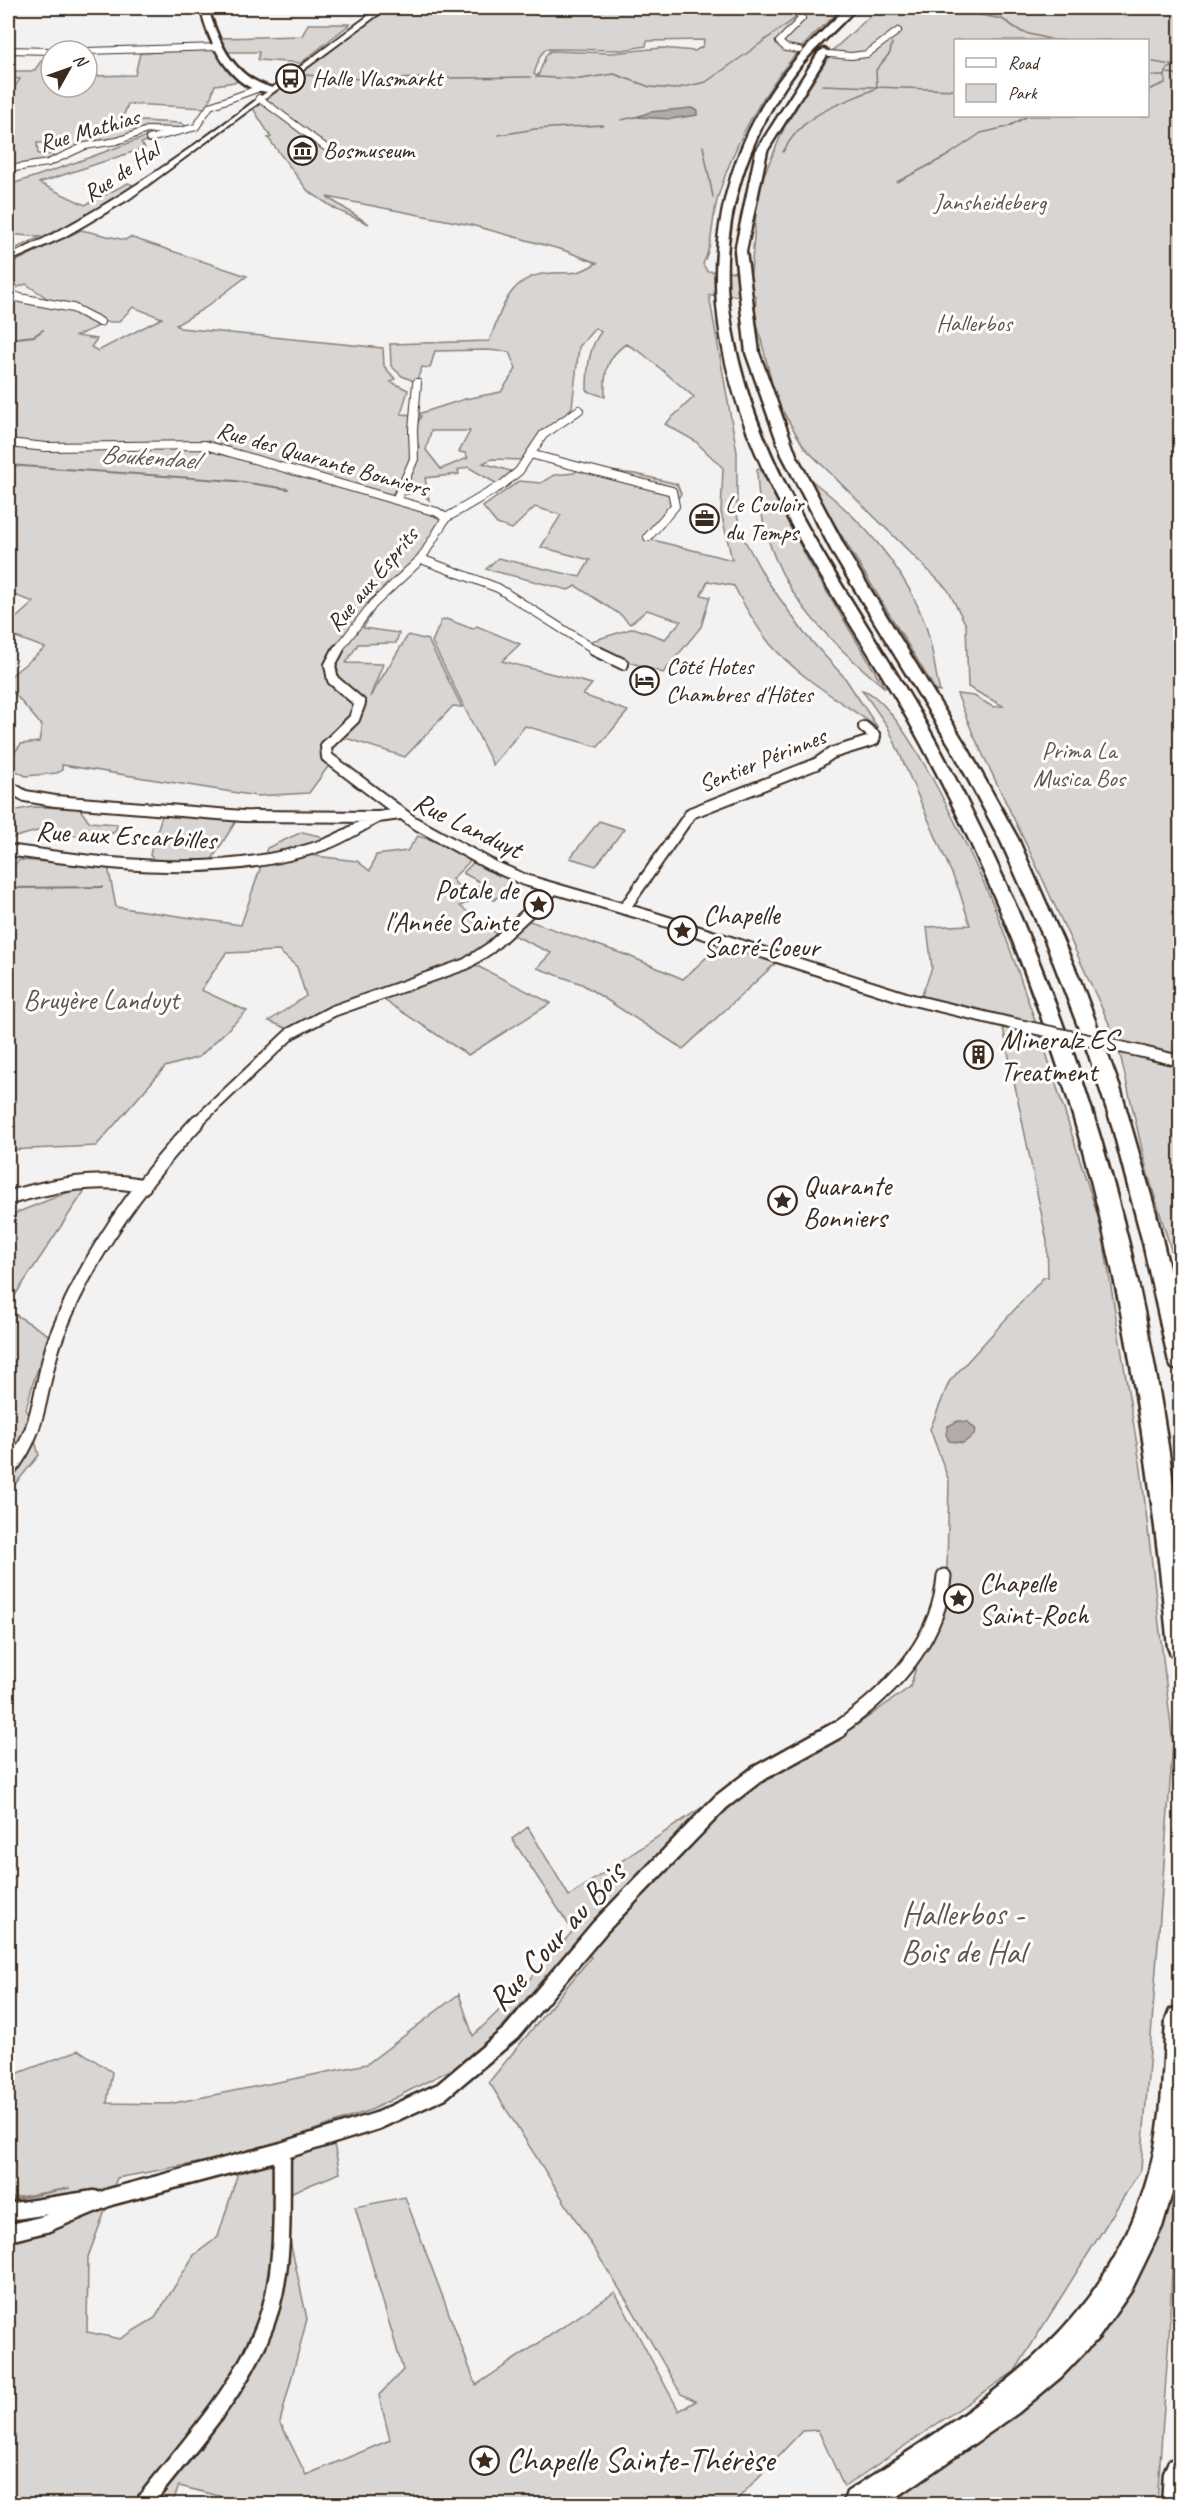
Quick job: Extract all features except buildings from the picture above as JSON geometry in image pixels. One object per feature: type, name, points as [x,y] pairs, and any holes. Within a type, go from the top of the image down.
[{"type":"highway","points":[[852,8],[814,42],[788,72],[765,106],[739,161],[727,202],[720,271],[726,335],[748,416],[767,463],[814,552],[924,734],[978,837],[1013,915],[1061,1042],[1089,1131],[1124,1270],[1151,1408],[1173,1569],[1180,1647]]},
{"type":"highway","points":[[861,15],[824,52],[793,91],[773,126],[752,183],[744,224],[741,279],[746,321],[756,371],[774,422],[811,502],[960,746],[1007,834],[1059,950],[1122,1125],[1159,1261],[1180,1362]]},
{"type":"highway","points":[[859,2505],[988,2419],[1049,2370],[1089,2327],[1117,2288],[1139,2249],[1166,2163],[1175,2100],[1180,2020]]},
{"type":"highway","points":[[1178,2505],[1180,2472]]},
{"type":"main road","name":"Rue de Hal","points":[[8,260],[106,210],[255,97],[269,90],[383,8]]},
{"type":"street","points":[[204,8],[218,47],[255,97],[326,147]]},
{"type":"street","points":[[792,8],[802,18],[779,42],[786,48],[799,50]]},
{"type":"street","points":[[830,54],[848,56],[870,52],[890,33],[898,31]]},
{"type":"street","points":[[99,51],[218,47]]},
{"type":"street","points":[[8,50],[39,51]]},
{"type":"street","points":[[149,139],[196,127],[210,106],[255,97]]},
{"type":"street","name":"Rue Mathias","points":[[8,169],[48,163],[85,146],[117,141],[147,130],[180,131]]},
{"type":"street","points":[[8,293],[20,298],[73,308],[100,322]]},
{"type":"street","points":[[396,500],[414,459],[413,429],[416,416],[417,383]]},
{"type":"street","name":"Rue aux Esprits","points":[[400,814],[326,755],[326,746],[354,719],[360,703],[333,680],[330,665],[336,653],[373,604],[421,559],[446,518],[502,485],[519,471],[543,435],[579,410]]},
{"type":"street","name":"Rue des Quarante Bonniers","points":[[8,443],[56,447],[205,445],[437,512],[446,518]]},
{"type":"street","points":[[530,454],[663,487],[672,492],[675,506],[648,537]]},
{"type":"street","points":[[421,559],[506,592],[536,610],[587,648],[623,664]]},
{"type":"street","name":"Sentier Périnnes","points":[[624,909],[691,813],[709,804],[816,764],[832,753],[874,740],[875,736],[864,727]]},
{"type":"street","name":"Rue Landuyt","points":[[8,786],[25,796],[55,801],[243,816],[378,817],[400,814],[489,864],[553,890],[624,909],[909,999],[1180,1061]]},
{"type":"street","name":"Rue aux Escarbilles","points":[[8,850],[180,865],[224,862],[296,853],[347,835],[378,817]]},
{"type":"street","points":[[8,1471],[32,1441],[51,1350],[71,1303],[103,1243],[144,1186],[184,1137],[291,1033],[310,1021],[349,1004],[470,963],[553,890]]},
{"type":"street","points":[[8,1198],[80,1181],[117,1179],[144,1186]]},
{"type":"street","name":"Rue Cour au Bois","points":[[8,2212],[110,2197],[282,2151],[412,2107],[442,2091],[477,2065],[511,2033],[600,1927],[715,1807],[736,1788],[764,1770],[827,1737],[885,1689],[925,1641],[945,1595],[944,1576]]},
{"type":"street","points":[[147,2499],[226,2396],[260,2338],[271,2306],[277,2274],[282,2151]]},
{"type":"street","name":"Rue Cour au Bois","points":[[8,2233],[45,2224],[110,2197]]},
{"type":"green space","points":[[388,8],[727,8],[732,11],[762,8],[844,8],[803,47],[767,92],[752,117],[727,170],[718,197],[707,256],[703,264],[707,271],[751,272],[758,189],[785,126],[833,50],[879,8],[1180,8],[1180,1279],[1147,1171],[1117,1041],[973,734],[957,694],[974,696],[993,707],[1003,706],[968,687],[966,625],[948,590],[804,447],[776,400],[755,315],[756,296],[709,295],[737,452],[737,515],[745,541],[766,579],[804,633],[845,678],[878,728],[808,679],[782,657],[760,631],[734,586],[708,581],[701,595],[710,597],[701,627],[663,673],[607,655],[588,642],[634,628],[665,639],[681,621],[647,610],[630,624],[621,615],[576,586],[568,590],[486,569],[498,558],[580,577],[590,560],[541,547],[561,515],[535,507],[512,529],[497,524],[483,507],[519,481],[541,483],[554,475],[574,473],[580,468],[636,474],[677,484],[681,494],[649,539],[732,560],[721,512],[723,468],[695,441],[665,424],[694,397],[642,353],[626,344],[610,360],[605,381],[605,397],[587,391],[591,352],[601,332],[595,328],[579,347],[572,407],[563,419],[542,430],[522,460],[492,459],[483,463],[514,472],[499,485],[468,467],[458,470],[459,474],[425,478],[429,500],[420,491],[400,496],[419,447],[414,432],[421,416],[418,414],[465,399],[501,392],[516,369],[509,352],[435,351],[430,368],[422,367],[416,382],[402,376],[391,366],[390,344],[489,341],[504,305],[517,286],[526,279],[538,275],[580,271],[597,263],[563,250],[471,225],[327,197],[369,224],[337,210],[308,191],[268,138],[271,137],[252,107],[290,83],[327,51]],"holes":[[[704,40],[703,46],[695,51],[661,48],[612,53],[550,51],[546,55],[538,76],[534,74],[540,56],[546,49],[622,50],[646,46],[647,41]],[[431,431],[470,431],[459,452],[465,453],[468,458],[441,469],[426,450]]]},
{"type":"green space","points":[[308,24],[350,24],[301,63],[258,60],[259,52],[224,52],[217,38],[302,36]]},
{"type":"green space","points":[[215,49],[228,69],[242,81],[215,85],[207,108],[128,104],[122,120],[181,123],[187,127],[141,143],[145,148],[39,183],[85,205],[128,183],[136,186],[60,229],[63,231],[8,256],[8,252],[40,237],[8,234],[8,185],[146,137],[143,130],[116,140],[70,150],[67,143],[37,143],[38,154],[53,154],[55,159],[8,168],[8,97],[20,79],[8,78],[8,71],[34,71],[39,64],[39,99],[99,99],[99,76],[135,75],[140,53]]},
{"type":"green space","points":[[81,230],[125,240],[130,237],[247,276],[205,308],[176,325],[180,328],[383,348],[384,366],[395,379],[391,382],[408,390],[401,414],[414,415],[411,427],[413,451],[411,462],[392,495],[213,444],[211,450],[439,515],[442,520],[421,554],[387,588],[363,628],[399,633],[396,643],[358,644],[346,663],[383,664],[370,697],[408,635],[428,640],[462,707],[453,706],[405,757],[339,736],[359,718],[365,706],[319,752],[330,764],[309,793],[257,796],[62,765],[62,770],[57,773],[26,776],[8,767],[8,761],[21,744],[39,742],[42,726],[8,686],[8,678],[45,648],[8,634],[8,625],[34,602],[8,593],[8,295],[23,300],[57,305],[95,321],[101,325],[76,336],[97,339],[91,347],[98,351],[162,318],[133,307],[118,322],[103,322],[78,307],[53,302],[26,284],[8,291],[8,265]]},
{"type":"green space","points":[[757,469],[760,469],[810,564],[885,688],[834,642],[812,618],[794,593],[767,537],[760,505]]},
{"type":"green space","points":[[811,480],[846,509],[862,526],[904,580],[927,630],[940,692],[936,691],[809,482]]},
{"type":"green space","points":[[446,619],[473,629],[477,626],[520,644],[502,661],[592,684],[583,695],[628,711],[598,747],[525,726],[493,765],[432,642],[441,621]]},
{"type":"green space","points":[[862,690],[878,699],[895,719],[914,747],[950,812],[994,906],[1036,1023],[921,997],[932,968],[927,927],[970,925],[959,890],[888,727]]},
{"type":"green space","points":[[32,807],[79,808],[89,822],[117,824],[116,831],[101,840],[41,830],[8,839],[8,812]]},
{"type":"green space","points":[[163,812],[236,821],[211,861],[171,863],[155,861],[150,855],[152,846],[148,837],[157,832]]},
{"type":"green space","points":[[599,821],[624,829],[596,866],[570,858]]},
{"type":"green space","name":"Bruyère Landuyt","points":[[302,832],[320,836],[318,846],[307,855],[357,861],[370,871],[376,855],[407,851],[418,836],[442,843],[472,859],[452,879],[471,901],[460,906],[496,933],[511,934],[473,964],[551,1003],[468,1055],[381,998],[340,1012],[300,1034],[269,1021],[306,996],[297,967],[279,951],[226,953],[201,990],[247,1011],[199,1057],[165,1067],[96,1146],[8,1150],[8,872],[19,860],[108,866],[116,907],[241,925],[267,848]]},
{"type":"green space","points":[[476,860],[517,878],[494,900],[474,891],[482,883],[463,873]]},
{"type":"green space","points":[[527,920],[629,956],[683,979],[723,942],[778,961],[683,1049],[582,984],[537,968],[551,953],[511,934]]},
{"type":"green space","name":"Hallerbos - Bois de Hal","points":[[1003,1028],[1040,1034],[1101,1226],[1141,1469],[1173,1744],[1141,2169],[1015,2371],[844,2487],[818,2430],[802,2431],[733,2504],[241,2504],[239,2501],[179,2486],[172,2504],[8,2504],[8,2201],[70,2188],[8,2199],[8,2077],[79,2050],[112,2072],[107,2103],[169,2104],[367,2064],[459,1994],[473,2036],[518,1992],[573,1931],[512,1839],[528,1827],[569,1896],[710,1802],[726,1811],[758,1780],[816,1754],[910,1687],[947,1567],[949,1481],[930,1429],[949,1382],[1044,1277],[1048,1277],[1047,1241]],"holes":[[[574,1943],[591,1957],[489,2082],[632,2309],[681,2394],[696,2401],[679,2411],[615,2292],[476,2385],[405,2197],[355,2207],[403,2370],[379,2395],[390,2440],[306,2475],[280,2422],[307,2319],[286,2222],[292,2192],[340,2173],[332,2135],[239,2169],[218,2237],[194,2255],[155,2318],[120,2339],[87,2332],[88,2257],[117,2178],[246,2154],[371,2110],[476,2057]]]},
{"type":"green space","points":[[89,1184],[8,1306],[8,1216]]},
{"type":"green space","points":[[8,1310],[52,1337],[35,1376],[26,1409],[39,1455],[8,1493]]},
{"type":"green space","points":[[1178,2137],[1169,2336],[1157,2504],[878,2504],[988,2432],[1062,2371]]},
{"type":"shaded area","points":[[691,108],[697,110],[697,115],[671,119],[637,117],[650,112]]},
{"type":"shaded area","points":[[958,1421],[968,1422],[976,1430],[973,1436],[963,1443],[949,1441],[946,1434],[948,1426]]},
{"type":"waterway","points":[[801,14],[813,8]]},
{"type":"waterway","points":[[945,8],[1002,19],[1022,32],[1049,39]]},
{"type":"waterway","points":[[1171,8],[1180,13]]},
{"type":"waterway","points":[[785,26],[799,15]]},
{"type":"waterway","points":[[536,77],[580,79],[614,74],[650,87],[674,89],[706,82],[784,26]]},
{"type":"waterway","points":[[877,87],[876,70],[890,53],[892,43]]},
{"type":"waterway","points":[[1149,61],[1171,65]]},
{"type":"waterway","points":[[1165,76],[1167,69],[1175,65]]},
{"type":"waterway","points":[[1168,73],[1180,75]]},
{"type":"waterway","points":[[305,75],[361,79],[531,77]]},
{"type":"waterway","points":[[1149,76],[1165,76]]},
{"type":"waterway","points":[[1149,90],[1165,83],[1165,76]]},
{"type":"waterway","points":[[822,85],[877,87]]},
{"type":"waterway","points":[[783,152],[791,138],[823,111],[877,87]]},
{"type":"waterway","points":[[877,87],[954,90]]},
{"type":"waterway","points":[[621,120],[640,116]]},
{"type":"waterway","points":[[897,182],[947,156],[981,133],[1007,127],[1026,117]]},
{"type":"waterway","points":[[499,135],[535,129],[603,125]]},
{"type":"waterway","points":[[703,146],[713,197]]},
{"type":"waterway","points":[[8,339],[34,336],[43,330]]},
{"type":"waterway","name":"Boukendael","points":[[8,465],[235,481],[288,489]]},
{"type":"waterway","points":[[14,888],[102,887]]},
{"type":"place","name":"Halle Vlasmarkt","points":[[291,78]]},
{"type":"place","name":"Bosmuseum","points":[[302,150]]},
{"type":"place","name":"Le Couloir du Temps","points":[[704,518]]},
{"type":"place","name":"Côté Hotes Chambres d'Hôtes","points":[[645,680]]},
{"type":"place","name":"Potale de l'Année Sainte","points":[[539,905]]},
{"type":"place","name":"Chapelle Sacré-Coeur","points":[[682,930]]},
{"type":"place","name":"Mineralz ES Treatment","points":[[979,1055]]},
{"type":"place","name":"Quarante Bonniers","points":[[782,1201]]},
{"type":"place","name":"Chapelle Saint-Roch","points":[[958,1598]]},
{"type":"place","name":"Chapelle Sainte-Thérèse","points":[[485,2460]]},
{"type":"park label","name":"Jansheideberg","points":[[990,202]]},
{"type":"park label","name":"Hallerbos","points":[[974,323]]},
{"type":"park label","name":"Prima La Musica Bos","points":[[1079,764]]}]
